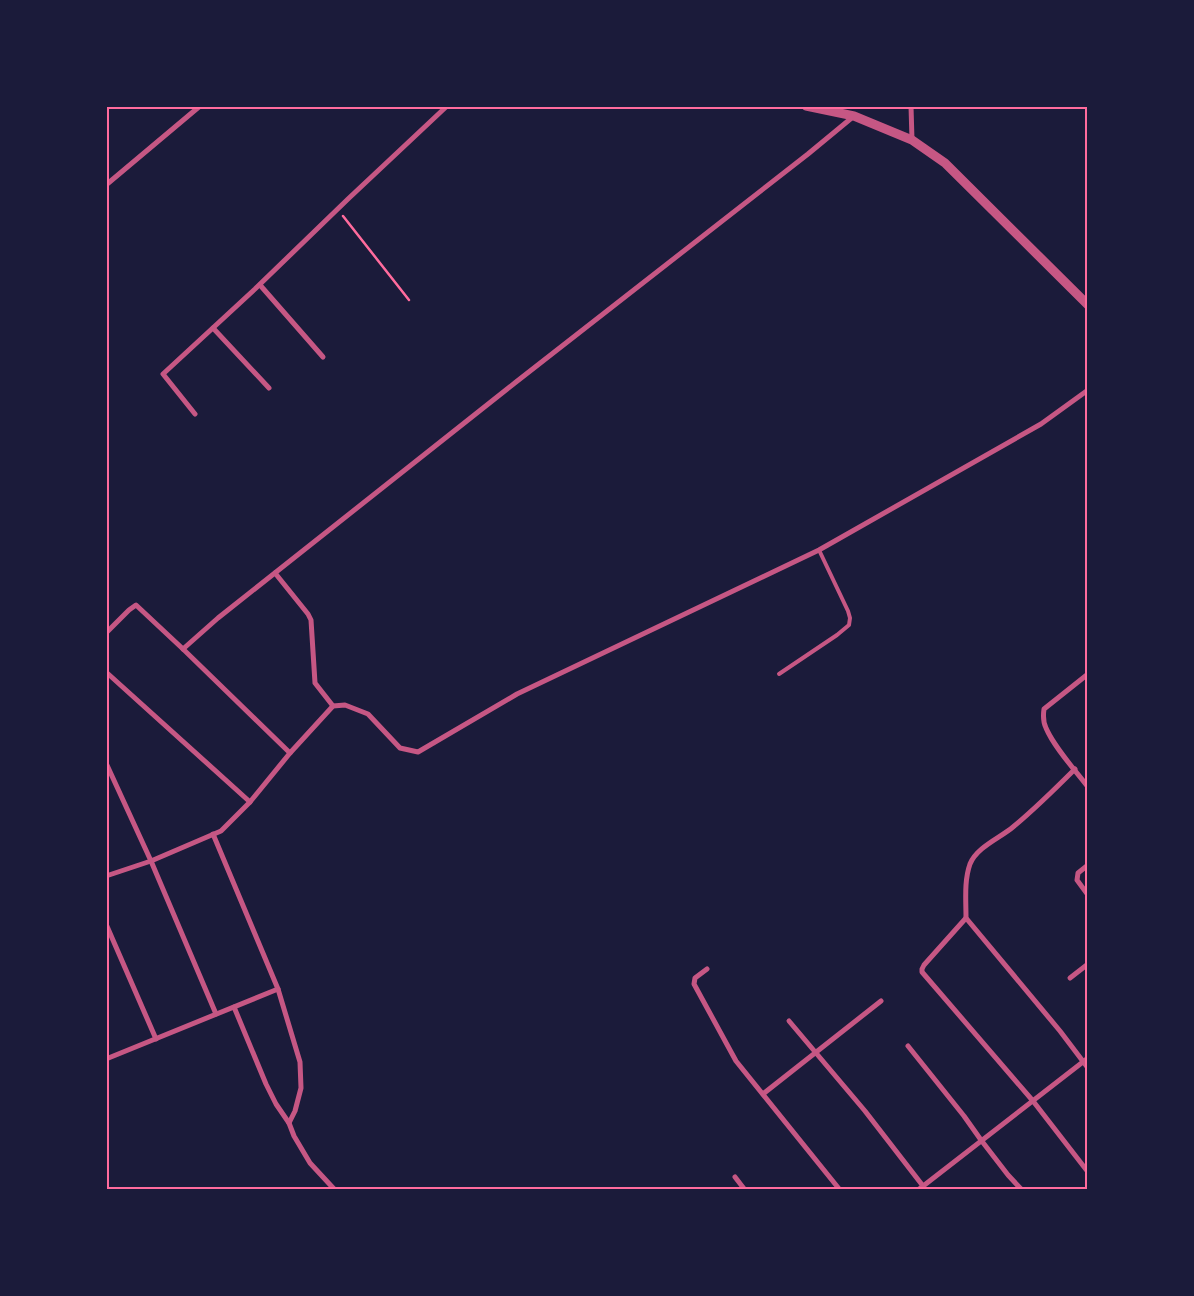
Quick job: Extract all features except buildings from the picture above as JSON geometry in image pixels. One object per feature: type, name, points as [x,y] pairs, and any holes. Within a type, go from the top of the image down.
[{"type":"street","points":[[106,185],[200,106]]},
{"type":"street","points":[[196,414],[163,374],[260,285],[337,209],[447,106]]},
{"type":"street","points":[[806,106],[854,116],[912,140],[945,163],[1088,305]]},
{"type":"street","points":[[911,106],[912,140]]},
{"type":"street","points":[[183,649],[218,618],[854,116]]},
{"type":"street","points":[[260,285],[323,356]]},
{"type":"street","points":[[213,328],[269,388]]},
{"type":"street","points":[[106,876],[151,861],[221,831],[250,802],[290,753],[333,706],[345,705],[368,714],[400,748],[418,752],[517,694],[819,550],[1042,424],[1088,390]]},
{"type":"street","points":[[275,573],[311,620],[315,683],[333,706]]},
{"type":"street","points":[[106,633],[129,610],[136,606],[290,753]]},
{"type":"street","points":[[106,672],[250,802]]},
{"type":"street","points":[[1088,674],[1044,709],[1043,717],[1046,728],[1056,745],[1088,787]]},
{"type":"street","points":[[106,763],[151,861],[216,1014]]},
{"type":"street","points":[[1075,769],[1013,828],[976,855],[971,862],[967,875],[966,918],[924,965],[922,972],[1033,1101],[1088,1172]]},
{"type":"street","points":[[213,834],[278,989],[300,1062],[301,1088],[295,1111],[289,1123]]},
{"type":"street","points":[[1088,865],[1078,873],[1077,880],[1088,895]]},
{"type":"street","points":[[966,918],[1085,1060],[1088,1068]]},
{"type":"street","points":[[106,924],[156,1039]]},
{"type":"street","points":[[1070,978],[1088,964]]},
{"type":"street","points":[[707,969],[695,978],[694,984],[736,1061],[840,1190]]},
{"type":"street","points":[[106,1060],[278,989]]},
{"type":"street","points":[[763,1094],[881,1001]]},
{"type":"street","points":[[234,1007],[276,1104],[289,1123],[294,1136],[310,1163],[335,1190]]},
{"type":"street","points":[[789,1021],[865,1111],[921,1188],[1085,1060]]},
{"type":"street","points":[[908,1046],[1022,1190]]},
{"type":"street","points":[[735,1177],[745,1190]]},
{"type":"lane","points":[[779,674],[849,625],[848,611],[819,550]]},
{"type":"path","points":[[337,209],[409,300]]}]
